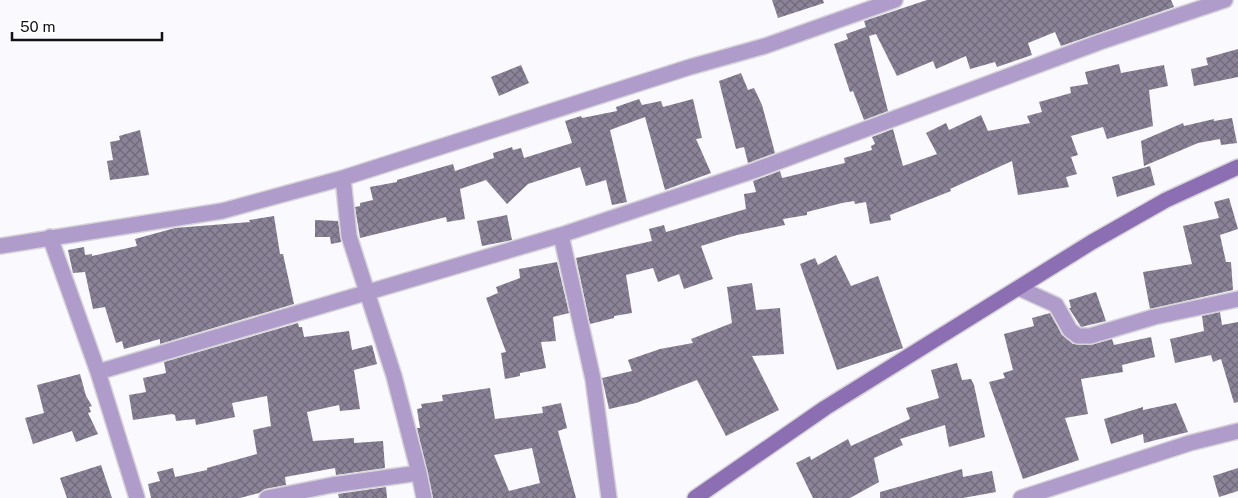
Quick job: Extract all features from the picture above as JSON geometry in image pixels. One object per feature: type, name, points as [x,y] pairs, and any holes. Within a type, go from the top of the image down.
[{"type":"main road","points":[[694,498],[825,408],[1092,242],[1166,200],[1238,167]]},
{"type":"street","points":[[0,246],[222,211],[343,178],[680,70],[765,46],[895,0]]},
{"type":"street","points":[[98,372],[366,291],[561,235],[753,171],[1100,42],[1226,0]]},
{"type":"street","points":[[343,178],[349,236],[394,376],[424,498]]},
{"type":"street","points":[[561,235],[593,379],[609,498]]},
{"type":"street","points":[[50,238],[98,372],[137,498]]},
{"type":"street","points":[[1019,288],[1056,305],[1070,330],[1078,336],[1090,336],[1154,317],[1238,299]]},
{"type":"street","points":[[1021,498],[1190,443],[1238,432]]},
{"type":"street","points":[[268,498],[332,484],[419,473]]},
{"type":"building","points":[[772,0],[823,0],[824,3],[778,18]]},
{"type":"building","points":[[927,0],[1171,0],[1174,7],[1061,46],[1055,32],[1028,43],[1032,55],[997,67],[995,62],[970,69],[966,56],[936,69],[933,61],[897,76],[876,34],[869,36],[888,111],[864,120],[853,91],[850,92],[834,44],[848,39],[846,34],[866,27],[864,21]]},
{"type":"building","points":[[1238,49],[1238,77],[1194,86],[1191,69],[1208,65],[1206,58]]},
{"type":"building","points":[[1119,64],[1121,73],[1164,65],[1168,86],[1149,90],[1153,126],[1107,139],[1103,127],[1071,136],[1078,155],[1071,157],[1077,174],[1066,177],[1069,187],[1018,195],[1012,161],[950,189],[951,191],[890,215],[891,220],[870,224],[866,202],[855,204],[854,201],[842,203],[807,212],[807,215],[783,219],[785,225],[737,235],[701,246],[713,279],[684,289],[679,274],[658,282],[653,268],[626,275],[632,313],[614,316],[614,318],[590,324],[576,258],[652,241],[649,229],[664,225],[666,232],[746,209],[744,194],[756,192],[753,181],[780,171],[782,178],[845,163],[844,158],[872,150],[871,146],[875,144],[872,137],[893,129],[903,166],[937,154],[926,133],[946,123],[949,130],[981,115],[988,131],[1030,123],[1027,116],[1042,112],[1039,102],[1071,93],[1070,87],[1088,84],[1085,72]]},
{"type":"building","points":[[521,65],[529,83],[499,96],[491,77]]},
{"type":"building","points":[[741,73],[748,90],[754,88],[762,105],[775,153],[748,163],[744,147],[736,149],[719,81]]},
{"type":"building","points":[[639,99],[642,105],[661,101],[663,107],[693,99],[702,138],[696,139],[711,173],[665,190],[645,117],[610,130],[627,202],[612,205],[606,180],[586,186],[580,167],[528,184],[507,204],[486,180],[460,189],[465,219],[447,222],[446,217],[360,238],[355,207],[360,206],[360,203],[373,200],[370,187],[397,182],[397,180],[453,164],[455,171],[494,158],[493,153],[512,147],[513,150],[521,148],[524,158],[572,143],[565,121],[581,116],[582,118],[617,111],[616,107]]},
{"type":"building","points":[[1232,118],[1237,143],[1221,145],[1220,139],[1198,143],[1144,166],[1141,141],[1183,123],[1184,126],[1214,119],[1214,121]]},
{"type":"building","points":[[140,130],[149,175],[110,180],[107,161],[113,160],[110,142],[120,140],[119,136]]},
{"type":"building","points":[[1150,166],[1155,185],[1117,197],[1112,177]]},
{"type":"building","points":[[1229,198],[1238,229],[1220,235],[1226,262],[1231,262],[1233,290],[1150,309],[1143,272],[1192,264],[1183,226],[1219,218],[1214,202]]},
{"type":"building","points":[[507,215],[512,240],[482,246],[477,221]]},
{"type":"building","points":[[274,216],[280,254],[283,254],[294,304],[160,344],[160,339],[124,349],[122,341],[116,343],[105,307],[93,309],[85,272],[73,273],[68,250],[84,247],[85,255],[92,254],[92,256],[137,246],[135,239],[175,228],[250,222],[249,220]]},
{"type":"building","points":[[315,220],[338,221],[341,242],[331,244],[330,237],[315,237]]},
{"type":"building","points":[[836,255],[851,286],[878,276],[903,348],[837,370],[800,264],[815,258],[818,265]]},
{"type":"building","points":[[557,262],[569,313],[553,317],[556,341],[541,342],[546,368],[520,373],[520,376],[505,379],[501,353],[506,352],[486,298],[498,293],[496,287],[520,278],[519,269]]},
{"type":"building","points":[[752,283],[756,310],[780,308],[784,354],[752,356],[779,410],[726,436],[697,380],[636,403],[609,409],[602,378],[632,371],[628,360],[660,349],[693,343],[691,339],[732,323],[727,287]]},
{"type":"building","points":[[1096,292],[1106,321],[1081,327],[1069,308],[1071,308],[1069,300]]},
{"type":"building","points":[[1220,312],[1222,325],[1238,322],[1238,402],[1234,403],[1221,359],[1213,362],[1211,355],[1175,363],[1170,339],[1204,331],[1202,316]]},
{"type":"building","points":[[1050,313],[1062,335],[1073,344],[1090,345],[1112,339],[1114,345],[1151,337],[1155,357],[1122,365],[1123,372],[1081,379],[1088,414],[1065,418],[1079,460],[1023,479],[989,382],[1005,378],[1003,373],[1013,370],[1004,334],[1034,326],[1032,318]]},
{"type":"building","points":[[298,323],[299,327],[302,327],[304,337],[349,331],[352,350],[372,345],[377,364],[354,370],[360,409],[340,411],[339,405],[307,412],[313,441],[354,438],[354,443],[383,441],[385,468],[336,475],[335,468],[285,477],[286,485],[265,489],[259,493],[240,498],[151,498],[148,484],[160,481],[157,472],[173,468],[175,477],[207,470],[207,468],[257,454],[253,430],[271,426],[267,396],[232,403],[235,417],[196,425],[195,419],[176,421],[175,415],[172,414],[133,420],[129,395],[146,392],[143,378],[166,373],[164,362]]},
{"type":"building","points":[[957,363],[962,380],[971,379],[974,385],[985,437],[949,447],[945,425],[900,439],[903,445],[874,458],[879,482],[850,498],[813,498],[796,463],[810,456],[811,460],[848,439],[851,446],[910,419],[906,408],[939,398],[931,370]]},
{"type":"building","points":[[80,374],[86,396],[92,406],[89,407],[91,412],[88,413],[98,434],[76,442],[72,431],[33,444],[25,418],[44,413],[37,385]]},
{"type":"building","points":[[490,388],[495,419],[543,413],[542,407],[561,403],[567,428],[558,431],[576,498],[433,498],[417,428],[420,428],[417,409],[422,408],[421,404],[443,401],[442,395]],"holes":[[[532,448],[540,483],[509,491],[494,455]]]},
{"type":"building","points":[[1176,403],[1188,432],[1144,443],[1143,434],[1111,444],[1104,419],[1143,407],[1143,410]]},
{"type":"building","points":[[101,465],[112,498],[67,498],[60,478]]},
{"type":"building","points":[[1238,468],[1238,491],[1219,497],[1213,476]]},
{"type":"building","points":[[962,469],[963,477],[992,471],[996,492],[963,498],[880,498],[880,492]]},
{"type":"building","points":[[386,487],[387,498],[339,498],[338,494]]}]
